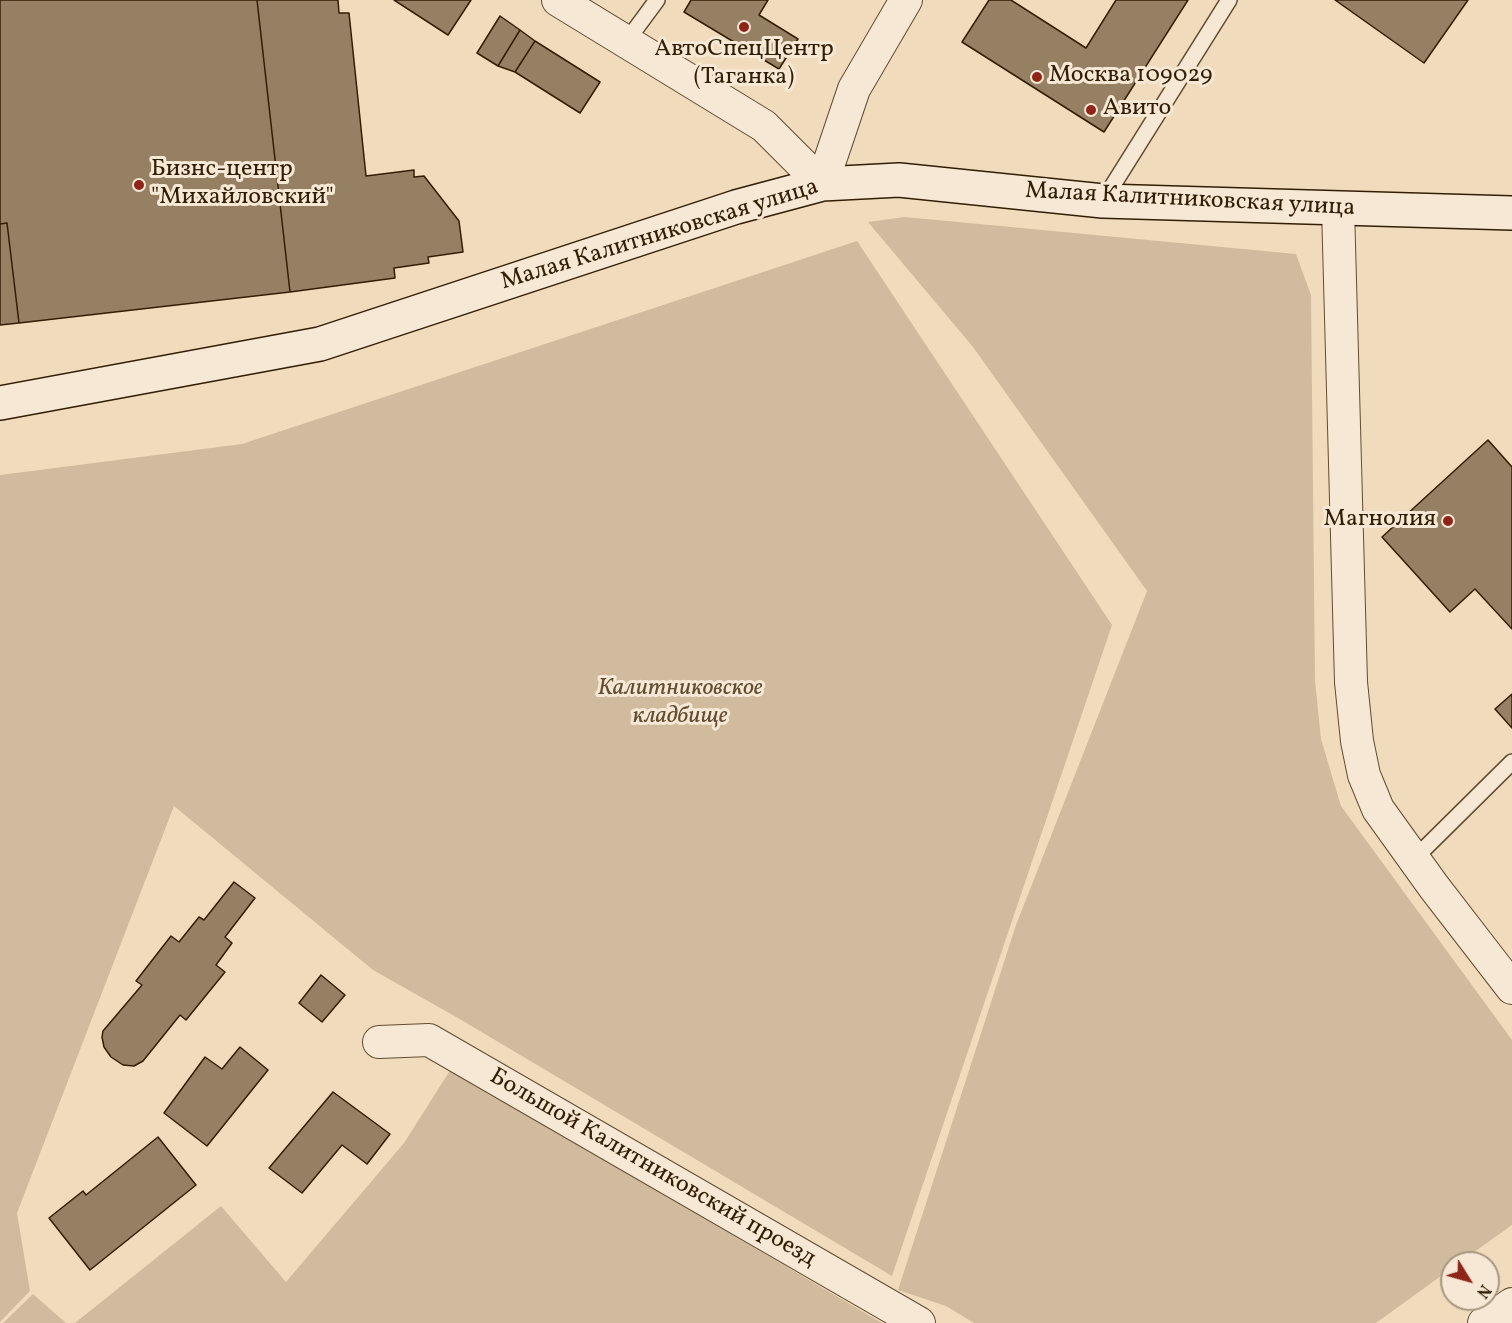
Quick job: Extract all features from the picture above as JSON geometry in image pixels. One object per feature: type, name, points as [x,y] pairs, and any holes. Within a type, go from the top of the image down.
[{"type":"street","points":[[558,0],[764,126],[822,184],[854,89],[906,0]]},
{"type":"street","name":"Малая Калитниковская улица","points":[[0,403],[320,344],[736,207],[822,184],[899,180],[1103,201],[1509,216]]},
{"type":"street","points":[[1338,208],[1351,682],[1357,741],[1364,775],[1378,809],[1434,887],[1512,988]]},
{"type":"street","name":"Большой Калитниковский проезд","points":[[379,1042],[429,1040],[919,1323]]},
{"type":"street","points":[[1484,1323],[1512,1304]]},
{"type":"lane","points":[[627,42],[657,0]]},
{"type":"lane","points":[[1103,201],[1229,0]]},
{"type":"lane","points":[[1414,859],[1512,762]]},
{"type":"green space","points":[[905,217],[1296,254],[1311,295],[1315,681],[1321,739],[1341,806],[1512,1040],[1512,1225],[1476,1251],[1440,1251],[1440,1277],[1376,1323],[974,1323],[946,1306],[898,1290],[1016,925],[1147,591],[973,347],[868,222]]},
{"type":"green space","name":"Калитниковское кладбище","points":[[857,241],[1112,625],[892,1276],[458,1018],[373,970],[174,806],[17,1213],[30,1291],[0,1322],[0,475],[242,444]]},
{"type":"green space","points":[[451,1069],[882,1323],[75,1323],[221,1206],[286,1282],[404,1143]]},
{"type":"green space","points":[[33,1294],[66,1323],[3,1323]]},
{"type":"building","name":"Бизнс-центр \"Михайловский\"","points":[[0,0],[257,0],[290,292],[19,323],[7,223],[0,224]]},
{"type":"building","points":[[257,0],[338,0],[339,13],[349,13],[366,176],[414,170],[414,177],[424,176],[459,221],[463,252],[428,257],[429,263],[394,268],[395,278],[290,292]]},
{"type":"building","points":[[394,0],[471,0],[448,35]]},
{"type":"building","name":"АвтоСпецЦентр (Таганка)","points":[[691,0],[768,0],[759,15],[798,39],[779,69],[684,12]]},
{"type":"building","points":[[989,0],[1011,0],[1086,48],[1116,0],[1188,0],[1104,132],[962,42]]},
{"type":"building","points":[[1335,0],[1468,0],[1424,63]]},
{"type":"building","points":[[500,16],[520,30],[498,66],[477,53]]},
{"type":"building","points":[[520,30],[535,41],[515,72],[498,66]]},
{"type":"building","points":[[535,41],[600,82],[580,113],[515,72]]},
{"type":"building","points":[[7,223],[19,323],[0,325],[0,224]]},
{"type":"building","points":[[1488,440],[1512,467],[1512,629],[1475,589],[1450,612],[1382,537]]},
{"type":"building","points":[[1512,694],[1512,728],[1495,709]]},
{"type":"building","points":[[234,882],[255,898],[225,937],[232,943],[216,965],[225,972],[186,1020],[180,1015],[143,1061],[134,1066],[123,1065],[111,1057],[104,1047],[103,1031],[142,985],[136,981],[171,936],[179,942],[199,917],[204,920]]},
{"type":"building","points":[[321,975],[345,995],[322,1022],[299,1003]]},
{"type":"building","points":[[240,1047],[268,1070],[207,1146],[164,1113],[205,1057],[222,1069]]},
{"type":"building","points":[[333,1092],[390,1134],[367,1164],[342,1145],[302,1193],[269,1168]]},
{"type":"building","points":[[158,1137],[196,1185],[90,1270],[49,1218],[83,1191],[86,1195]]},
{"type":"place","name":"АвтоСпецЦентр (Таганка)","points":[[744,27]]},
{"type":"place","name":"Москва 109029","points":[[1037,77]]},
{"type":"place","name":"Авито","points":[[1091,110]]},
{"type":"place","name":"Бизнс-центр \"Михайловский\"","points":[[139,185]]},
{"type":"place","name":"Магнолия","points":[[1448,521]]}]
